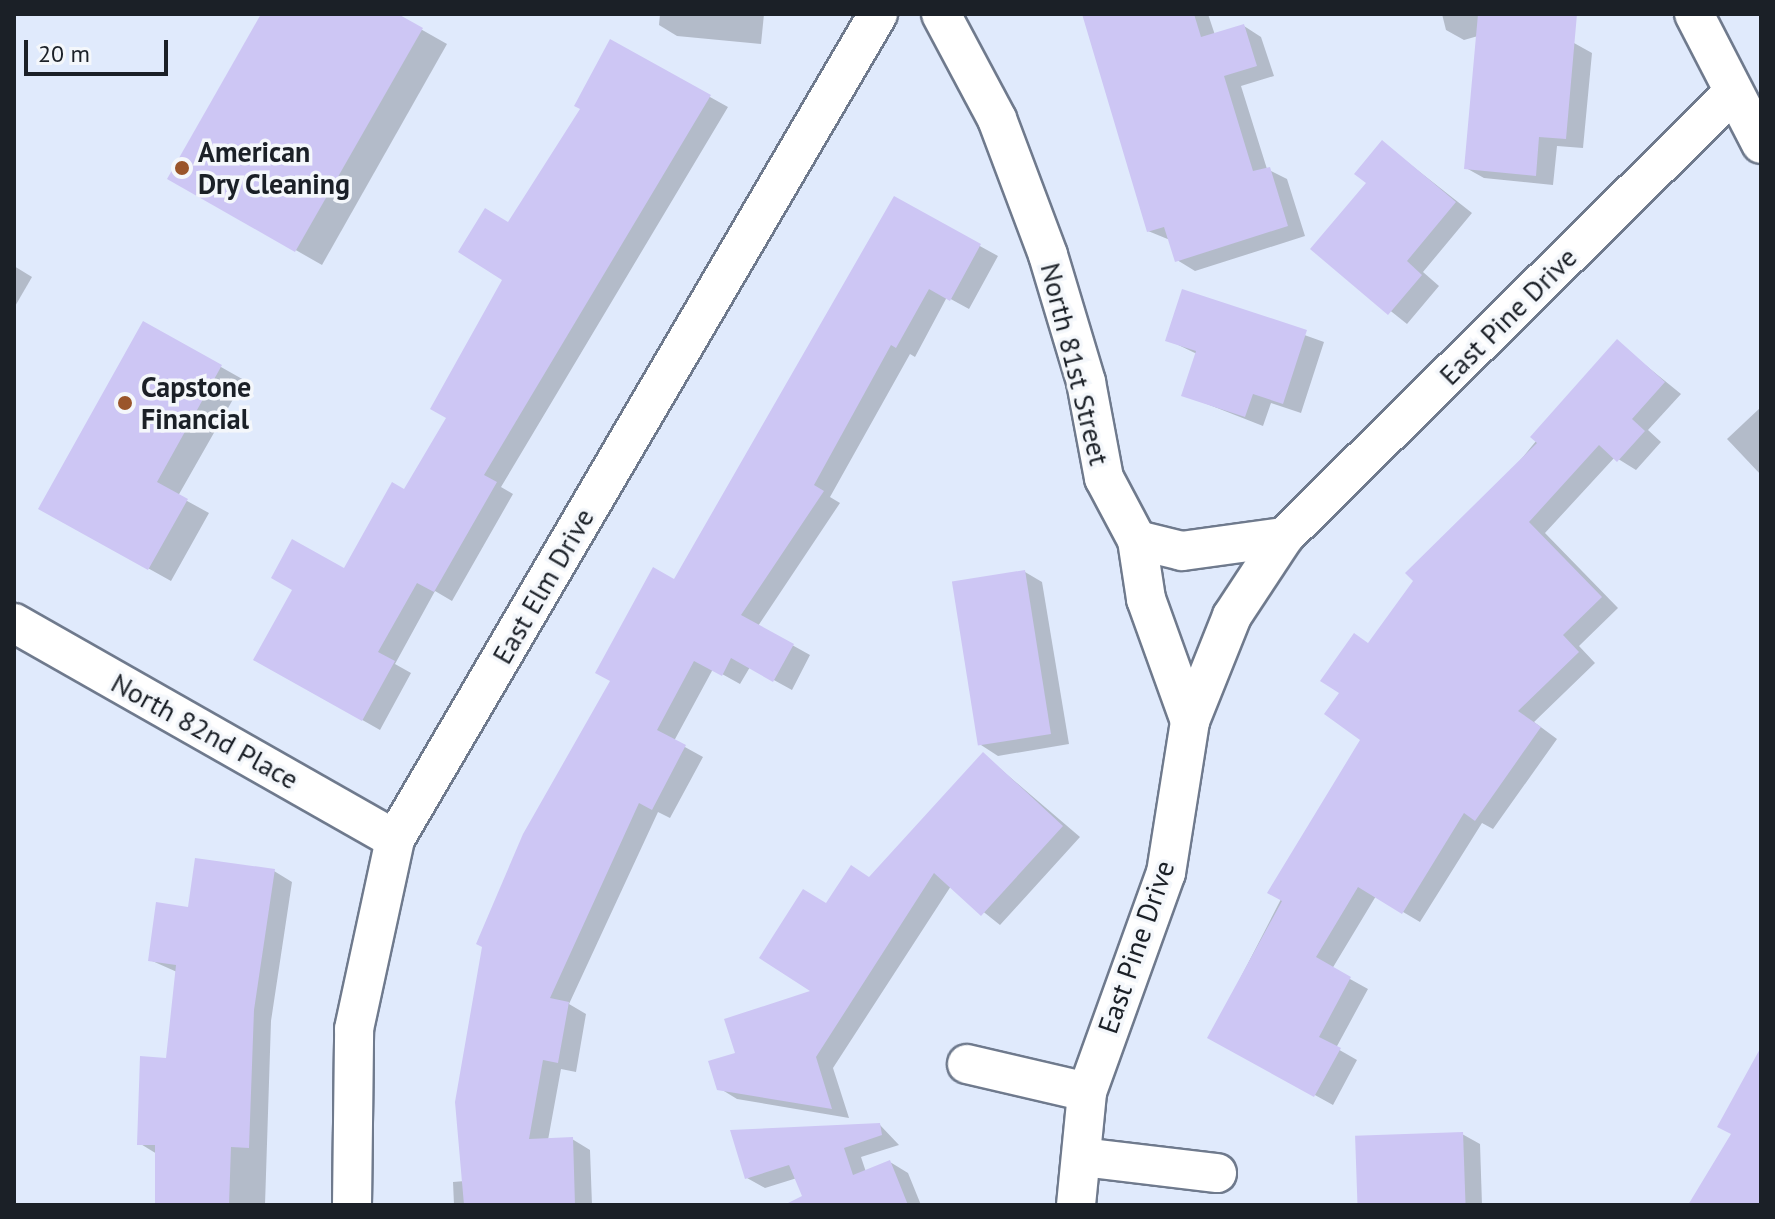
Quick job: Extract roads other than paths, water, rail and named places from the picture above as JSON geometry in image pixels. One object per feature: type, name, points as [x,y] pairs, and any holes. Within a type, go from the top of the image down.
[{"type":"street","name":"East Elm Drive","points":[[352,1205],[354,1029],[395,839],[878,14]]},
{"type":"street","name":"North 81st Street","points":[[941,14],[997,119],[1038,228],[1086,382],[1104,478],[1137,540],[1146,599],[1190,721]]},
{"type":"street","points":[[1694,14],[1731,95],[1761,144]]},
{"type":"street","name":"East Pine Drive","points":[[1076,1205],[1087,1092],[1166,873],[1190,721],[1232,616],[1284,537],[1731,95]]},
{"type":"street","points":[[1137,540],[1182,551],[1284,537]]},
{"type":"street","name":"North 82nd Place","points":[[14,623],[395,839]]},
{"type":"street","points":[[967,1064],[1087,1092]]},
{"type":"street","points":[[1082,1157],[1217,1173]]},
{"type":"place","name":"American Dry Cleaning","points":[[182,168]]},
{"type":"place","name":"Capstone Financial","points":[[125,403]]}]
